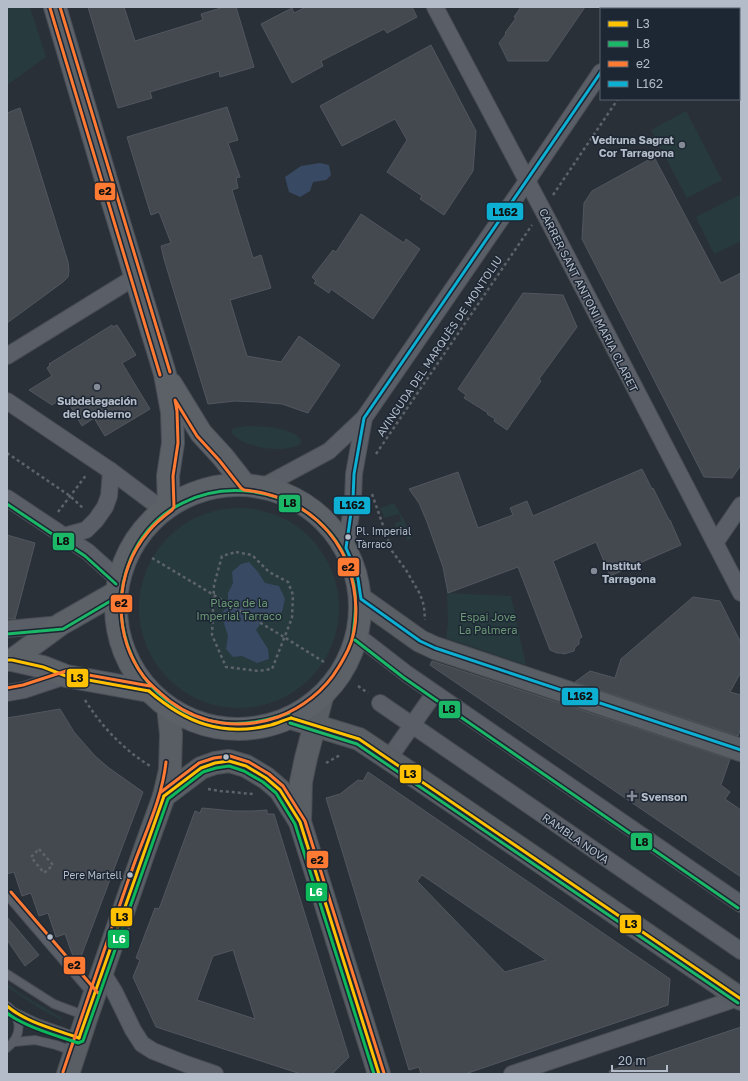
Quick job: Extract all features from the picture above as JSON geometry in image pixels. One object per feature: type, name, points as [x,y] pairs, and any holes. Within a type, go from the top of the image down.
[{"type":"main road","points":[[55,7],[165,374],[172,412],[173,443],[168,476],[166,508]]},
{"type":"main road","points":[[165,374],[201,433],[253,486]]},
{"type":"main road","points":[[227,485],[253,486],[277,491],[291,496],[311,508],[328,523],[338,535],[346,548],[358,579],[361,599],[361,618],[354,649],[345,668],[322,697],[291,718],[277,723],[257,728],[226,728],[199,723],[186,718],[168,707],[149,690],[133,669],[122,645],[116,619],[118,586],[124,562],[136,540],[148,524],[166,508],[184,497],[205,489],[227,485]]},
{"type":"main road","points":[[9,660],[118,586]]},
{"type":"main road","points":[[9,660],[43,667],[66,676],[149,690]]},
{"type":"street","name":"CARRER SANT ANTONI MARIA CLARET","points":[[435,7],[741,593]]},
{"type":"street","points":[[253,486],[329,451],[364,418],[600,73]]},
{"type":"street","points":[[7,356],[135,277]]},
{"type":"street","points":[[7,401],[166,508]]},
{"type":"street","points":[[346,548],[353,499],[354,474],[364,418]]},
{"type":"street","points":[[64,536],[86,530],[96,520],[105,507],[109,496],[112,471]]},
{"type":"street","points":[[7,498],[88,552],[118,586]]},
{"type":"street","points":[[715,543],[741,505]]},
{"type":"street","points":[[361,599],[420,641],[435,648],[741,750]]},
{"type":"street","points":[[7,629],[61,624]]},
{"type":"street","points":[[358,636],[407,674],[741,904]]},
{"type":"street","points":[[7,693],[24,690],[66,676]]},
{"type":"street","points":[[300,822],[302,782],[306,758],[322,697]]},
{"type":"street","name":"RAMBLA NOVA","points":[[375,699],[741,952]]},
{"type":"street","points":[[394,751],[429,701]]},
{"type":"street","points":[[68,1074],[144,850],[164,796],[170,770],[171,734],[168,707]]},
{"type":"street","points":[[291,718],[359,739],[377,750],[740,998]]},
{"type":"street","points":[[164,796],[201,768],[215,763],[229,762],[246,766],[266,778],[280,790],[300,822],[379,1074]]},
{"type":"street","points":[[102,972],[114,991],[133,1030],[142,1044],[153,1051],[214,1074]]},
{"type":"street","points":[[512,1074],[740,998]]},
{"type":"lane","points":[[7,895],[94,996]]},
{"type":"lane","points":[[7,974],[54,1004],[87,1016]]},
{"type":"lane","points":[[7,1006],[14,1012],[77,1045]]},
{"type":"lane","points":[[7,1048],[14,1042],[18,1034],[18,1018],[14,1012]]},
{"type":"lane","points":[[14,1042],[35,1040],[56,1045],[77,1045]]},
{"type":"path","points":[[574,164],[617,100]]},
{"type":"path","name":"AVINGUDA DEL MARQUÈS DE MONTOLIU","points":[[377,452],[515,249]]},
{"type":"path","points":[[7,453],[70,496],[87,511]]},
{"type":"path","points":[[56,514],[96,461]]},
{"type":"path","points":[[376,508],[392,551],[406,570],[420,594],[424,606],[426,619],[425,624]]},
{"type":"path","points":[[236,552],[252,555],[269,572],[288,582],[293,594],[292,618],[284,637],[272,669],[258,671],[226,667],[212,635],[214,585],[222,556],[236,552]]},
{"type":"path","points":[[152,558],[324,662]]},
{"type":"path","points":[[66,676],[79,690],[94,714],[116,739],[136,757],[153,768]]},
{"type":"path","points":[[358,686],[375,699]]},
{"type":"path","points":[[321,766],[344,752]]},
{"type":"path","points":[[206,788],[220,791],[256,794]]},
{"type":"path","points":[[39,849],[53,865],[44,873],[31,857],[39,849]]},
{"type":"green space","points":[[7,7],[30,7],[46,57],[7,85]]},
{"type":"green space","points":[[686,111],[722,180],[687,198],[651,130]]},
{"type":"green space","points":[[741,194],[741,241],[714,254],[696,217]]},
{"type":"green space","points":[[245,426],[266,427],[288,431],[300,438],[301,443],[294,447],[275,449],[264,448],[243,442],[231,431],[234,428]]},
{"type":"green space","points":[[394,503],[412,538],[407,540],[402,526],[396,527],[395,523],[401,521],[399,514],[385,518],[380,508]]},
{"type":"green space","name":"Plaça de la Imperial Tarraco","points":[[249,508],[259,509],[286,519],[303,530],[317,544],[332,570],[338,588],[338,628],[328,655],[317,672],[303,686],[286,697],[259,707],[229,708],[219,707],[192,697],[175,686],[161,672],[150,655],[140,628],[139,598],[140,588],[150,561],[161,544],[175,530],[192,519],[219,509]]},
{"type":"green space","name":"Espai Jove La Palmera","points":[[447,593],[511,596],[526,665],[446,638],[448,624]]},
{"type":"green space","points":[[7,984],[62,1018],[61,1020],[7,987]]},
{"type":"water","points":[[320,163],[329,165],[331,175],[326,180],[313,182],[310,191],[300,197],[289,192],[285,177],[301,166]]},
{"type":"water","points":[[249,562],[265,583],[279,586],[285,599],[282,612],[263,620],[256,630],[268,649],[269,659],[257,663],[242,656],[233,657],[226,649],[228,636],[221,614],[228,606],[228,593],[233,583],[232,572],[241,564]]},
{"type":"building","points":[[88,7],[124,7],[135,41],[203,20],[201,14],[224,7],[236,7],[254,67],[220,77],[219,71],[150,92],[152,98],[118,108]]},
{"type":"building","points":[[306,7],[412,7],[417,17],[387,33],[384,29],[321,61],[323,66],[292,83],[261,24],[292,8],[294,13]]},
{"type":"building","points":[[521,7],[585,7],[548,61],[508,61],[499,43],[516,18],[514,17]]},
{"type":"building","points":[[431,45],[476,131],[473,171],[444,215],[420,199],[422,196],[387,172],[407,140],[395,119],[342,146],[320,106]]},
{"type":"building","points":[[227,107],[238,140],[228,143],[240,177],[236,178],[238,188],[232,190],[253,258],[261,255],[271,288],[230,300],[247,356],[281,362],[299,336],[340,365],[308,413],[282,404],[235,401],[208,404],[161,246],[171,243],[159,212],[151,215],[127,137]]},
{"type":"building","points":[[20,108],[68,262],[69,271],[68,277],[63,282],[7,323],[7,113]]},
{"type":"building","points":[[654,157],[721,283],[741,273],[741,465],[732,478],[704,477],[582,239],[584,203],[592,191]]},
{"type":"building","points":[[361,214],[404,243],[406,239],[420,249],[373,319],[331,289],[329,293],[314,283],[316,281],[312,277],[333,250],[336,252]]},
{"type":"building","points":[[523,293],[563,295],[577,327],[539,379],[541,381],[507,430],[494,421],[495,419],[487,414],[488,413],[464,398],[466,395],[458,389]]},
{"type":"building","name":"Subdelegación del Gobierno","points":[[112,325],[113,327],[117,325],[136,355],[122,363],[150,409],[105,436],[94,418],[82,426],[65,397],[52,405],[29,390],[52,376],[47,368],[50,365],[49,364]]},
{"type":"building","points":[[642,469],[670,520],[681,545],[610,576],[596,542],[553,561],[582,637],[579,639],[579,644],[575,647],[574,651],[564,654],[550,650],[518,567],[448,593],[443,567],[427,522],[419,503],[409,489],[458,472],[478,528],[513,515],[510,508],[527,501],[533,516]]},
{"type":"building","points":[[7,535],[35,543],[15,619],[7,619]]},
{"type":"building","points":[[693,597],[720,601],[741,643],[741,672],[730,692],[741,695],[741,728],[738,736],[575,682],[590,671],[615,678],[621,659]]},
{"type":"building","points":[[432,661],[730,759],[721,785],[730,792],[725,799],[741,810],[741,877],[430,665]]},
{"type":"building","points":[[60,709],[74,732],[95,756],[143,792],[77,967],[65,934],[56,937],[48,913],[39,916],[31,893],[22,896],[14,872],[7,874],[7,718]]},
{"type":"building","points":[[368,772],[670,979],[668,1005],[465,1074],[421,1074],[419,1067],[409,1070],[326,798],[340,794],[358,780],[363,781]],"holes":[[[422,875],[546,960],[505,972],[417,881]]]},
{"type":"building","points":[[202,808],[234,811],[267,810],[267,814],[274,814],[349,1057],[332,1074],[301,1074],[156,1027],[133,977],[140,960],[136,958],[155,908],[159,909],[195,811],[200,813]],"holes":[[[233,950],[255,1019],[197,1000],[213,956]]]},
{"type":"building","points":[[7,917],[39,955],[25,966],[7,940]]},
{"type":"building","points":[[741,1027],[741,1074],[610,1074],[609,1071]]},
{"type":"transit line","name":"e2","points":[[60,7],[170,372]]},
{"type":"transit line","name":"e2","points":[[50,8],[160,375]]},
{"type":"transit line","name":"L162","points":[[600,73],[364,418],[354,474],[353,499],[346,548],[358,579],[361,599],[420,641],[435,648],[741,750]]},
{"type":"transit line","name":"e2","points":[[175,400],[197,436],[219,460],[241,488],[283,499],[307,512],[318,521],[336,541],[348,566],[356,608],[354,630],[348,650],[333,676],[320,691],[296,709],[278,717],[250,723],[222,723],[196,716],[183,710],[160,693],[144,677],[126,642],[122,623],[121,604],[123,585],[129,566],[137,548],[148,532],[174,507],[173,476],[178,443],[177,411],[175,400]]},
{"type":"transit line","name":"L8","points":[[289,713],[255,722],[238,723],[204,719],[173,705],[158,693],[143,676],[132,656],[124,634],[121,598],[124,577],[131,558],[153,525],[182,503],[216,492],[252,492],[286,501],[317,520],[340,548],[355,591],[356,604],[353,635]]},
{"type":"transit line","name":"L8","points":[[7,504],[85,556],[116,584]]},
{"type":"transit line","name":"L8","points":[[7,634],[63,629],[119,596]]},
{"type":"transit line","name":"L8","points":[[355,640],[404,678],[738,908]]},
{"type":"transit line","name":"L3","points":[[7,660],[43,667],[66,676],[149,691]]},
{"type":"transit line","name":"e2","points":[[7,688],[23,685],[66,671],[150,686]]},
{"type":"transit line","name":"L3","points":[[149,691],[177,712],[191,719],[221,728],[253,728],[271,725],[291,718]]},
{"type":"transit line","name":"L3","points":[[291,718],[359,739],[741,999]]},
{"type":"transit line","name":"L8","points":[[290,723],[357,744],[738,1003]]},
{"type":"transit line","name":"e2","points":[[161,792],[199,763],[214,758],[230,756],[249,762],[269,774],[283,786],[305,821],[384,1073]]},
{"type":"transit line","name":"L3","points":[[164,796],[201,768],[215,763],[229,761],[246,766],[266,778],[280,790],[300,822],[379,1074]]},
{"type":"transit line","name":"e2","points":[[63,1072],[133,867],[157,803],[166,762]]},
{"type":"transit line","name":"L6","points":[[7,1013],[14,1018],[41,1030],[78,1043],[83,1041],[168,799],[203,772],[229,766],[244,771],[263,782],[276,793],[295,824],[374,1074]]},
{"type":"transit line","name":"L3","points":[[79,1038],[164,796]]},
{"type":"transit line","name":"e2","points":[[11,892],[98,993]]},
{"type":"transit line","name":"L3","points":[[7,1006],[23,1017],[79,1038]]},
{"type":"place","name":"Vedruna Sagrat Cor Tarragona","points":[[682,145]]},
{"type":"place","name":"Subdelegación del Gobierno","points":[[97,387]]},
{"type":"place","name":"Pl. Imperial Tàrraco","points":[[348,537]]},
{"type":"place","name":"Institut Tarragona","points":[[594,571]]},
{"type":"place","name":"Svenson","points":[[632,796]]},
{"type":"place","name":"Pere Martell","points":[[130,875]]}]
